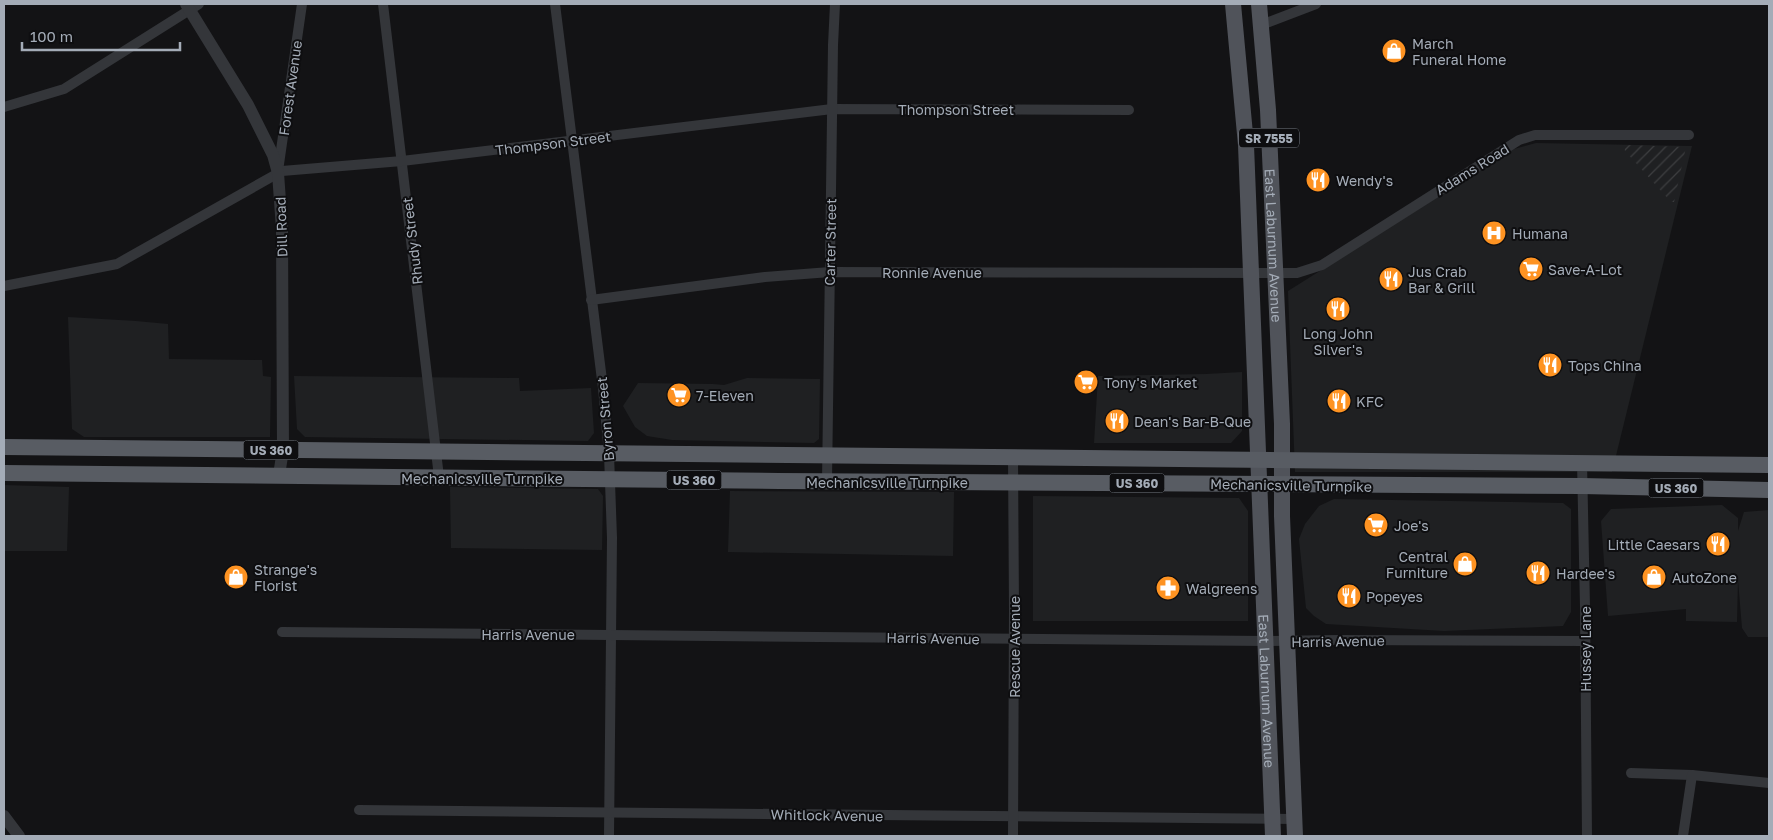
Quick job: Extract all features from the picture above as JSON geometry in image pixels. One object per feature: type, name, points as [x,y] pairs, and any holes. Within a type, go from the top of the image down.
[{"type":"highway","name":"Mechanicsville Turnpike","points":[[4,448],[1769,465]]},
{"type":"highway","name":"Mechanicsville Turnpike","points":[[4,473],[1582,486],[1769,490]]},
{"type":"main road","name":"East Laburnum Avenue","points":[[1234,4],[1246,145],[1273,836]]},
{"type":"main road","name":"East Laburnum Avenue","points":[[1259,4],[1268,110],[1295,836]]},
{"type":"street","name":"Forest Avenue","points":[[278,172],[302,4]]},
{"type":"street","name":"Rhudy Street","points":[[383,4],[439,478]]},
{"type":"street","name":"Byron Street","points":[[554,4],[604,394],[609,454],[612,538],[609,836]]},
{"type":"street","name":"Carter Street","points":[[827,481],[835,4]]},
{"type":"street","points":[[1261,25],[1316,4]]},
{"type":"street","name":"Dill Road","points":[[191,6],[255,118],[273,155],[278,172],[282,229],[283,450],[279,475]]},
{"type":"street","points":[[4,108],[64,89],[191,6]]},
{"type":"street","name":"Thompson Street","points":[[4,286],[117,264],[278,172],[402,161],[832,109],[1129,110]]},
{"type":"street","name":"Adams Road","points":[[1275,273],[1297,273],[1322,265],[1518,140],[1535,135],[1689,135]]},
{"type":"street","name":"Ronnie Avenue","points":[[591,300],[765,277],[830,272],[1275,273]]},
{"type":"street","name":"Rescue Avenue","points":[[1013,457],[1013,836]]},
{"type":"street","name":"Hussey Lane","points":[[1582,462],[1587,836]]},
{"type":"street","name":"Harris Avenue","points":[[282,632],[1585,642]]},
{"type":"street","points":[[1631,773],[1692,775],[1769,783]]},
{"type":"street","points":[[1683,836],[1692,775]]},
{"type":"street","name":"Whitlock Avenue","points":[[359,810],[1295,819]]},
{"type":"street","points":[[4,816],[19,836]]},
{"type":"shaded area","points":[[1536,143],[1692,146],[1612,472],[1295,472],[1288,291],[1514,149]]},
{"type":"shaded area","points":[[1624,145],[1686,147],[1674,202],[1671,202],[1625,151]]},
{"type":"shaded area","points":[[68,317],[168,324],[169,359],[262,360],[263,376],[271,377],[270,437],[84,437],[72,429]]},
{"type":"shaded area","points":[[1242,372],[1242,431],[1231,443],[1094,443],[1098,376]]},
{"type":"shaded area","points":[[294,376],[519,378],[520,391],[591,388],[594,433],[588,441],[305,437],[297,429]]},
{"type":"shaded area","points":[[747,378],[820,379],[819,439],[814,443],[672,440],[647,436],[635,427],[623,406],[638,383],[724,385]]},
{"type":"shaded area","points":[[4,485],[69,487],[67,551],[4,551]]},
{"type":"shaded area","points":[[450,487],[598,489],[603,496],[602,550],[451,548]]},
{"type":"shaded area","points":[[730,491],[954,492],[953,556],[728,552]]},
{"type":"shaded area","points":[[1033,496],[1239,498],[1248,511],[1248,621],[1033,621]]},
{"type":"shaded area","points":[[1334,499],[1563,503],[1571,509],[1571,612],[1563,626],[1444,631],[1326,624],[1306,608],[1299,539],[1305,524],[1319,506]]},
{"type":"shaded area","points":[[1722,505],[1738,518],[1738,531],[1744,512],[1769,510],[1769,637],[1748,637],[1742,628],[1738,580],[1737,622],[1686,621],[1686,609],[1608,616],[1601,521],[1611,509]]},
{"type":"place","name":"March Funeral Home","points":[[1394,51]]},
{"type":"place","name":"Wendy's","points":[[1318,180]]},
{"type":"place","name":"Humana","points":[[1494,233]]},
{"type":"place","name":"Save-A-Lot","points":[[1531,269]]},
{"type":"place","name":"Jus Crab Bar & Grill","points":[[1391,279]]},
{"type":"place","name":"Long John Silver's","points":[[1338,309]]},
{"type":"place","name":"Tops China","points":[[1550,365]]},
{"type":"place","name":"Tony's Market","points":[[1086,382]]},
{"type":"place","name":"7-Eleven","points":[[679,395]]},
{"type":"place","name":"KFC","points":[[1339,401]]},
{"type":"place","name":"Dean's Bar-B-Que","points":[[1117,421]]},
{"type":"place","name":"Joe's","points":[[1376,525]]},
{"type":"place","name":"Little Caesars","points":[[1718,544]]},
{"type":"place","name":"Central Furniture","points":[[1465,564]]},
{"type":"place","name":"Hardee's","points":[[1538,573]]},
{"type":"place","name":"Strange's Florist","points":[[236,577]]},
{"type":"place","name":"AutoZone","points":[[1654,577]]},
{"type":"place","name":"Walgreens","points":[[1168,588]]},
{"type":"place","name":"Popeyes","points":[[1349,596]]}]
